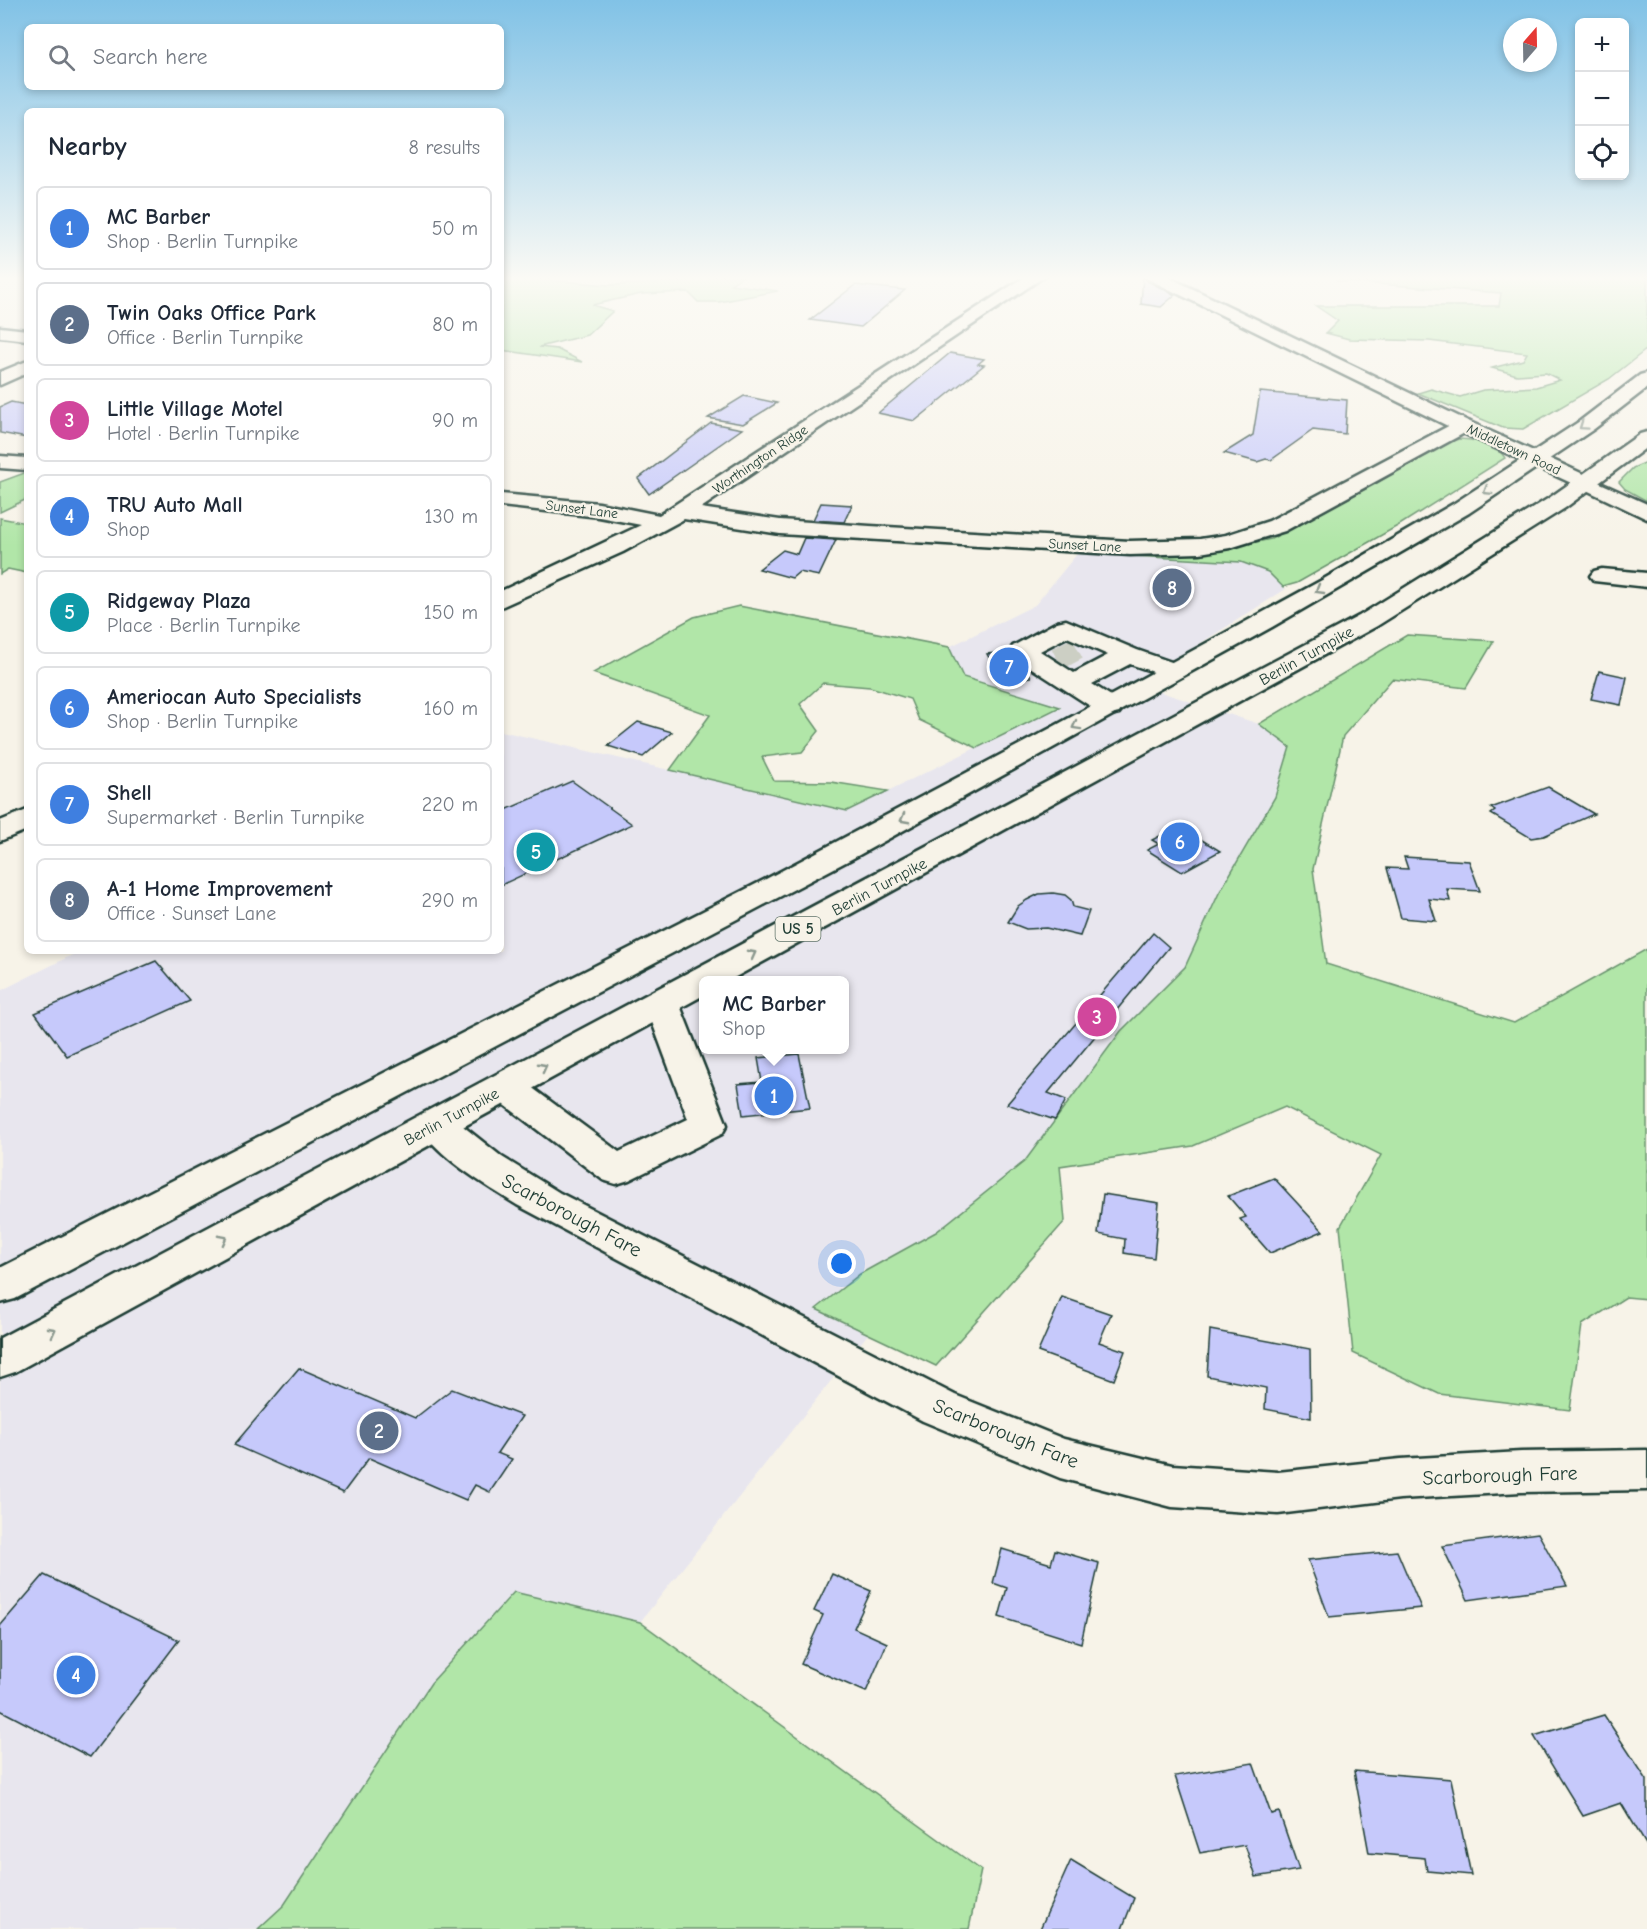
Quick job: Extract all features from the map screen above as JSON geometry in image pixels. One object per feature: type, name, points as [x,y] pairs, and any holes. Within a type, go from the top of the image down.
[{"type":"main road","name":"Worthington Ridge","points":[[504,599],[671,517],[900,366]]},
{"type":"main road","name":"Middletown Road","points":[[1339,366],[1647,512]]},
{"type":"main road","points":[[0,378],[24,367]]},
{"type":"main road","points":[[0,1287],[849,848],[1110,707],[1414,535],[1537,459],[1647,379]]},
{"type":"main road","name":"Sunset Lane","points":[[504,500],[780,527],[870,533],[1130,548],[1200,546],[1230,541],[1277,526],[1462,426]]},
{"type":"main road","name":"Berlin Turnpike","points":[[712,976],[1360,626],[1587,483],[1647,438]]},
{"type":"main road","points":[[0,462],[24,464]]},
{"type":"main road","points":[[1602,576],[1647,580]]},
{"type":"main road","points":[[1110,707],[1073,684],[1051,662],[1022,651],[1066,627],[1087,643],[1174,671]]},
{"type":"main road","points":[[1073,684],[1128,655]]},
{"type":"main road","points":[[0,832],[24,820]]},
{"type":"main road","name":"Berlin Turnpike","points":[[0,1359],[699,983]]},
{"type":"main road","points":[[506,1086],[616,1170],[709,1125],[662,1003]]},
{"type":"main road","name":"Scarborough Fare","points":[[436,1124],[475,1159],[546,1203],[939,1408],[1060,1458],[1172,1486],[1278,1493],[1400,1479],[1521,1472],[1647,1470]]},
{"type":"shaded area","points":[[1077,554],[1241,562],[1268,572],[1286,589],[1136,684],[1259,724],[1290,747],[1275,797],[1219,893],[1185,967],[1121,1031],[1025,1161],[936,1232],[860,1274],[816,1309],[868,1334],[640,1622],[514,1592],[284,1905],[258,1929],[0,1929],[0,991],[74,954],[504,954],[504,732],[847,811],[1059,707],[963,677],[949,647],[1035,605]]},
{"type":"green space","points":[[1500,366],[1625,366],[1609,379],[1523,429],[1503,428],[1418,393],[1431,389],[1460,397],[1483,390],[1536,387],[1560,380],[1546,373],[1517,375],[1492,368]]},
{"type":"green space","points":[[1460,439],[1491,446],[1505,458],[1401,524],[1297,583],[1283,587],[1268,572],[1241,562],[1024,550],[1025,548],[1170,554],[1223,549],[1271,539],[1377,483],[1444,442]]},
{"type":"green space","points":[[1647,462],[1647,501],[1625,489],[1619,482],[1633,468]]},
{"type":"green space","points":[[24,473],[24,500],[0,512],[0,482]]},
{"type":"green space","points":[[0,518],[24,522],[24,572],[8,569],[0,574]]},
{"type":"green space","points":[[739,606],[949,647],[963,677],[1060,707],[977,748],[919,720],[910,699],[870,687],[823,683],[800,704],[819,731],[802,752],[762,757],[774,781],[831,782],[888,791],[847,811],[670,770],[710,715],[593,673],[694,617]]},
{"type":"green space","points":[[1407,635],[1494,641],[1466,688],[1392,679],[1343,736],[1313,869],[1326,964],[1514,1023],[1647,949],[1647,1299],[1626,1297],[1582,1325],[1570,1410],[1439,1394],[1353,1353],[1340,1227],[1381,1155],[1285,1107],[1193,1146],[1060,1166],[1065,1221],[936,1366],[816,1309],[860,1274],[936,1232],[1025,1161],[1121,1031],[1185,967],[1219,893],[1275,797],[1290,747],[1259,724]]},
{"type":"green space","points":[[514,1592],[640,1622],[981,1870],[969,1929],[258,1929],[284,1905],[431,1683]]},
{"type":"building","points":[[934,366],[983,366],[915,421],[878,413]]},
{"type":"building","points":[[1260,392],[1347,400],[1345,434],[1313,430],[1271,460],[1257,462],[1224,453],[1253,435]]},
{"type":"building","points":[[744,396],[777,403],[743,424],[708,418]]},
{"type":"building","points":[[11,402],[24,404],[24,437],[0,433],[0,407]]},
{"type":"building","points":[[711,423],[742,429],[649,494],[638,479]]},
{"type":"building","points":[[821,503],[852,505],[844,522],[813,520]]},
{"type":"building","points":[[804,538],[836,540],[819,576],[799,572],[792,578],[759,569],[783,550],[797,554]]},
{"type":"building","points":[[1007,652],[1026,667],[1031,677],[1001,680],[987,654]]},
{"type":"building","points":[[1599,671],[1627,677],[1621,705],[1591,699]]},
{"type":"building","points":[[638,722],[672,732],[643,757],[608,746]]},
{"type":"building","points":[[572,781],[632,824],[504,884],[504,811]]},
{"type":"building","points":[[1548,787],[1594,814],[1544,836],[1531,838],[1491,814],[1495,811],[1491,808]]},
{"type":"building","points":[[1179,826],[1220,851],[1182,872],[1147,850],[1159,844],[1152,840]]},
{"type":"building","points":[[1404,857],[1469,861],[1480,891],[1447,889],[1450,901],[1429,899],[1436,921],[1401,918],[1387,868],[1408,869]]},
{"type":"building","points":[[1039,894],[1065,895],[1071,900],[1073,907],[1089,911],[1080,936],[1046,928],[1026,929],[1008,922],[1018,906],[1027,900]]},
{"type":"building","points":[[1153,933],[1169,947],[1048,1093],[1066,1100],[1055,1120],[1007,1104]]},
{"type":"building","points":[[156,961],[190,1001],[67,1056],[35,1013]]},
{"type":"building","points":[[799,1054],[810,1108],[743,1115],[738,1084],[762,1082],[758,1058]]},
{"type":"building","points":[[1274,1178],[1323,1231],[1270,1253],[1240,1219],[1246,1217],[1228,1196]]},
{"type":"building","points":[[1103,1194],[1159,1203],[1154,1258],[1124,1253],[1125,1239],[1098,1234]]},
{"type":"building","points":[[1062,1297],[1111,1314],[1099,1342],[1125,1351],[1114,1380],[1038,1352]]},
{"type":"building","points":[[1210,1330],[1310,1349],[1311,1418],[1265,1409],[1266,1388],[1207,1376]]},
{"type":"building","points":[[299,1368],[415,1418],[452,1389],[522,1416],[497,1453],[512,1459],[490,1492],[475,1485],[466,1500],[369,1458],[343,1493],[234,1445]]},
{"type":"building","points":[[1538,1533],[1567,1586],[1468,1600],[1442,1546]]},
{"type":"building","points":[[1002,1549],[1051,1564],[1055,1550],[1099,1563],[1081,1643],[999,1617],[1007,1588],[993,1583]]},
{"type":"building","points":[[1397,1551],[1421,1608],[1329,1617],[1308,1560]]},
{"type":"building","points":[[832,1574],[871,1591],[854,1628],[887,1643],[866,1692],[801,1664],[823,1615],[814,1611]]},
{"type":"building","points":[[44,1575],[179,1640],[90,1757],[0,1710],[0,1626]]},
{"type":"building","points":[[1604,1715],[1647,1780],[1647,1846],[1621,1803],[1583,1816],[1534,1736]]},
{"type":"building","points":[[1253,1763],[1271,1814],[1279,1812],[1299,1870],[1256,1877],[1245,1845],[1200,1853],[1175,1776]]},
{"type":"building","points":[[1354,1771],[1451,1779],[1471,1875],[1427,1871],[1425,1858],[1369,1853]]},
{"type":"building","points":[[1071,1860],[1134,1898],[1122,1929],[1040,1929]]},
{"type":"tunnel","points":[[1057,659],[1080,647]]},
{"type":"place","name":"A-1 Home Improvement","points":[[1172,588]]},
{"type":"place","name":"Shell","points":[[1009,667]]},
{"type":"place","name":"Ameriocan Auto Specialists","points":[[1180,842]]},
{"type":"place","name":"Ridgeway Plaza","points":[[536,852]]},
{"type":"place","name":"Little Village Motel","points":[[1097,1017]]},
{"type":"place","name":"MC Barber","points":[[774,1096]]},
{"type":"place","name":"Twin Oaks Office Park","points":[[379,1431]]},
{"type":"place","name":"TRU Auto Mall","points":[[76,1675]]}]
